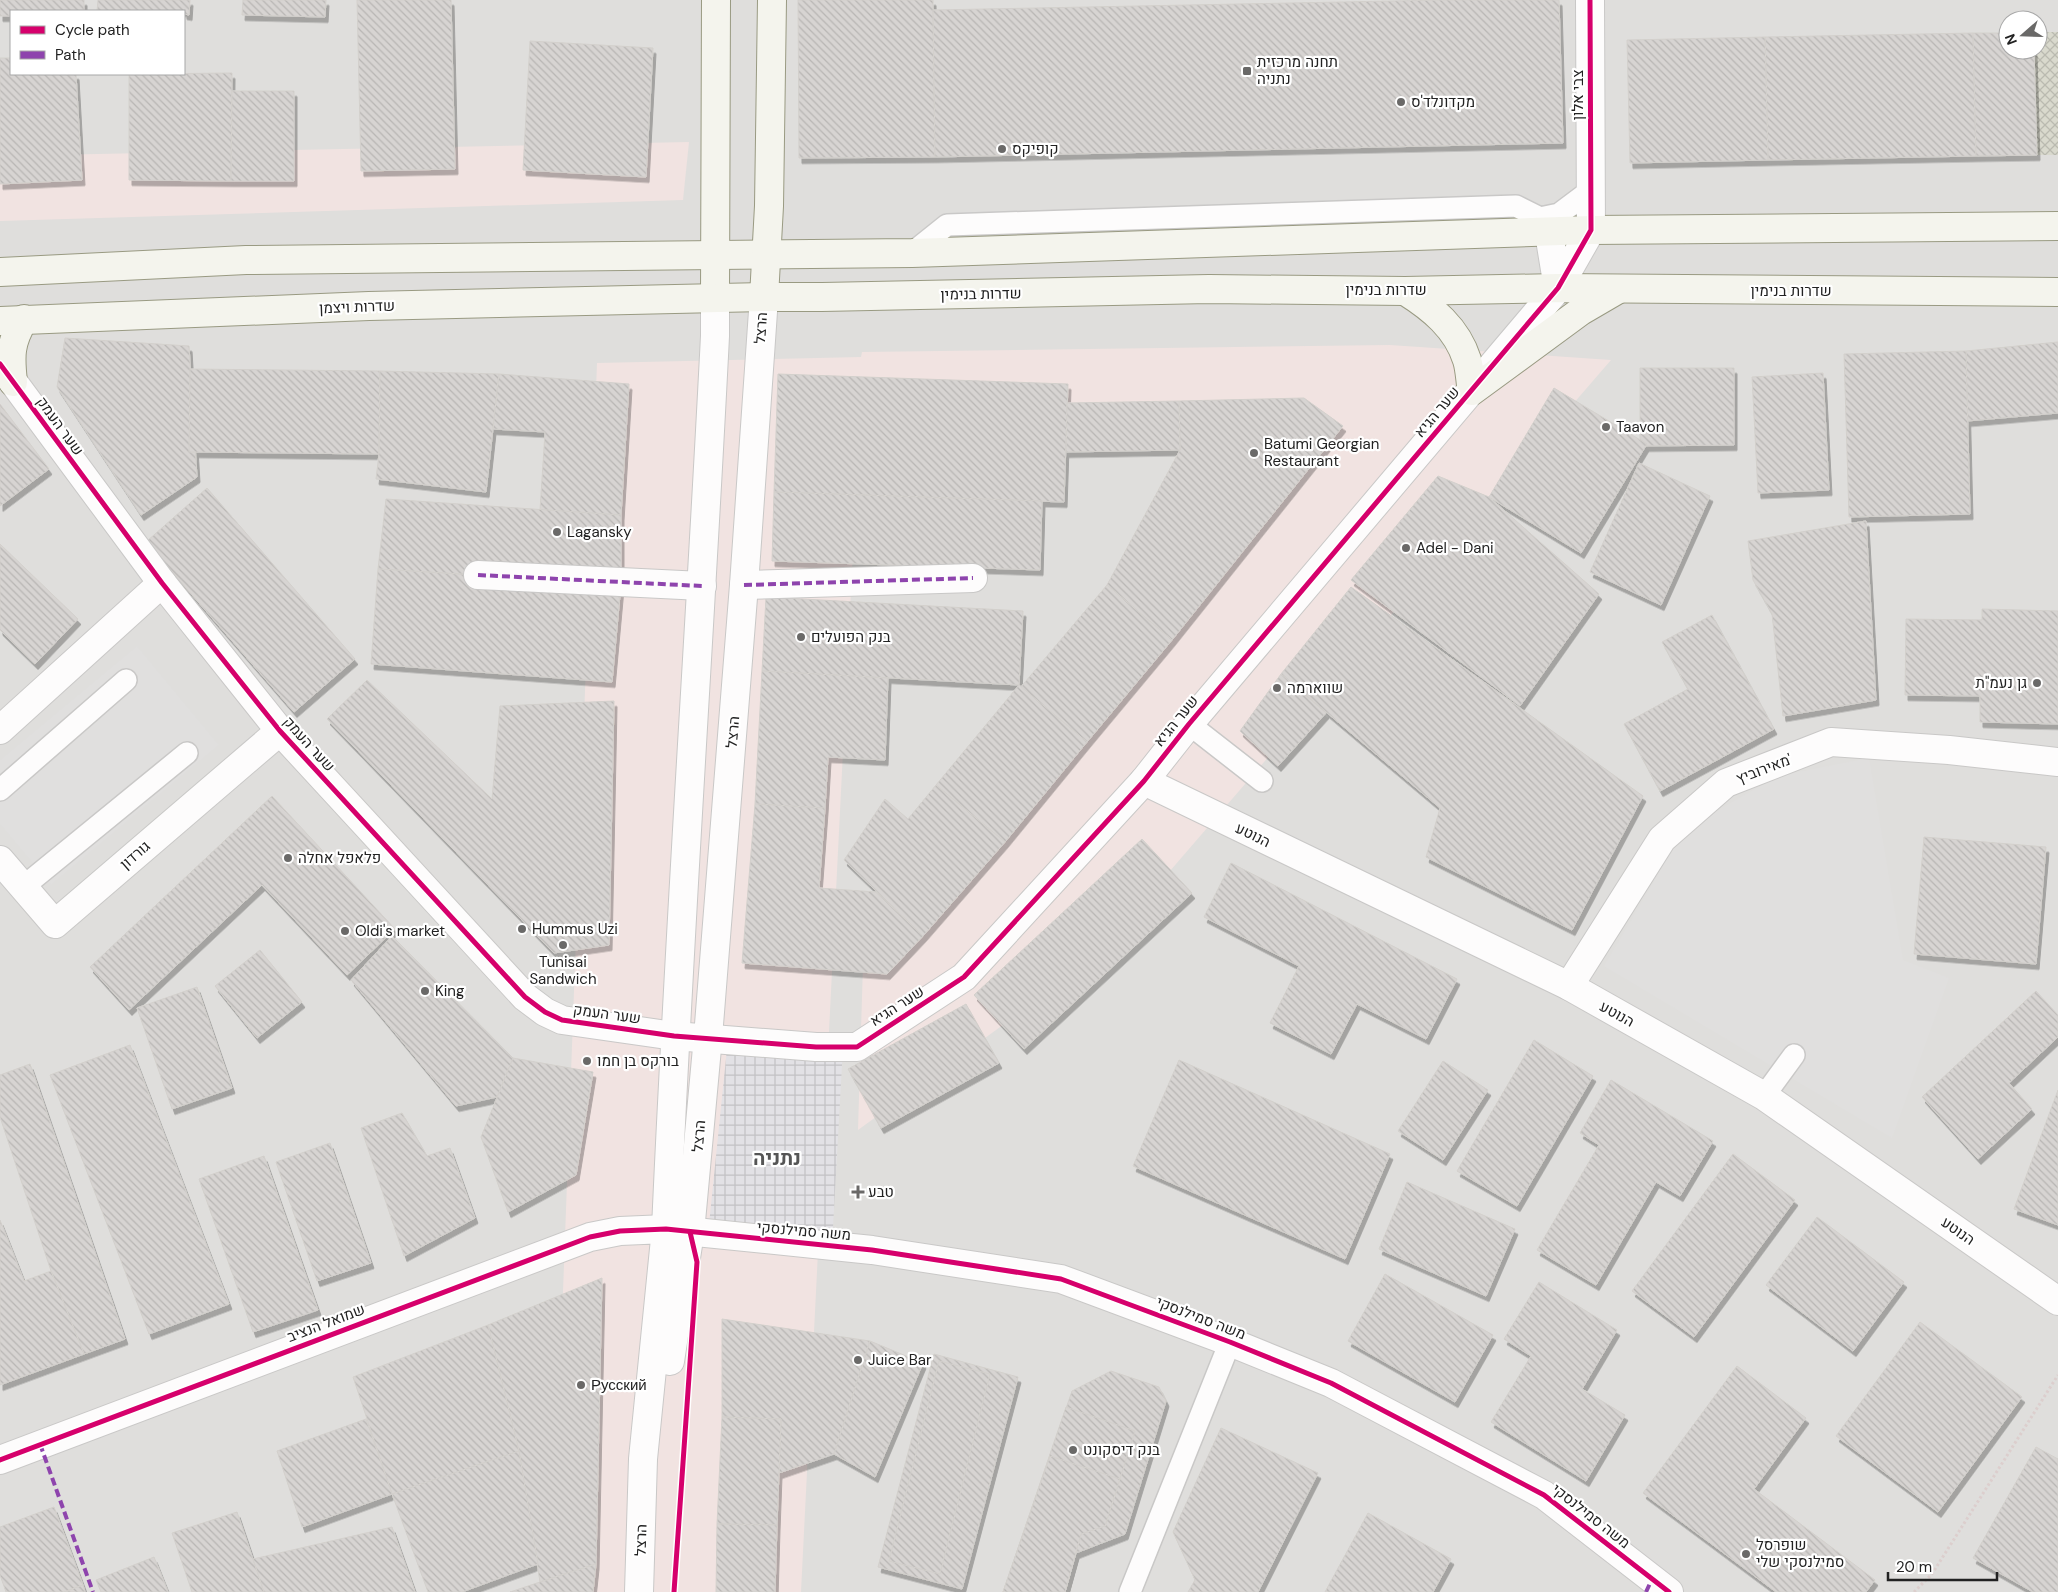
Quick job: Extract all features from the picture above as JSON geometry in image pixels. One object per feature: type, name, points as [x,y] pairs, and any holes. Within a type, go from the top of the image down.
[{"type":"main road","name":"הרצל","points":[[715,298],[716,0]]},
{"type":"main road","name":"הרצל","points":[[764,297],[767,254],[772,0]]},
{"type":"main road","points":[[0,272],[246,260],[912,253],[1545,225],[1591,230],[2058,226]]},
{"type":"main road","name":"שדרות בנימין","points":[[715,298],[1209,289],[1405,291],[1558,288],[1618,290],[2058,292]]},
{"type":"main road","points":[[1405,291],[1425,303],[1443,320],[1458,340],[1467,360],[1472,391],[1566,322],[1618,290]]},
{"type":"main road","name":"שדרות ויצמן","points":[[12,320],[369,306],[715,298]]},
{"type":"main road","points":[[7,373],[11,360],[14,336],[12,320]]},
{"type":"street","name":"צבי אלון","points":[[1590,0],[1591,230]]},
{"type":"street","points":[[1545,225],[1558,288]]},
{"type":"street","name":"שער הגיא","points":[[674,1036],[708,1037],[816,1048],[857,1047],[964,977],[1144,781],[1189,724],[1472,391],[1558,288],[1591,230]]},
{"type":"street","name":"הרצל","points":[[678,1231],[708,1037],[744,585],[764,297]]},
{"type":"street","name":"הרצל","points":[[639,1592],[643,1459],[670,1362],[678,1231],[674,1036],[702,586],[715,336],[715,298]]},
{"type":"street","name":"שער העמק","points":[[7,373],[162,583],[280,731],[525,998],[544,1012],[562,1020],[674,1036]]},
{"type":"street","points":[[478,575],[702,586]]},
{"type":"street","points":[[744,585],[973,578]]},
{"type":"street","points":[[0,730],[162,583]]},
{"type":"street","name":"גורדון","points":[[0,860],[55,924],[280,731]]},
{"type":"street","name":"מאירוביץ'","points":[[1569,986],[1662,839],[1726,783],[1830,742],[1949,750],[2058,762]]},
{"type":"street","name":"הנוטע","points":[[1144,781],[1569,986],[1764,1096],[2058,1301]]},
{"type":"street","name":"שמואל הנציב","points":[[0,1460],[590,1236],[620,1230],[678,1231]]},
{"type":"street","name":"משה סמילנסקי","points":[[678,1231],[872,1250],[1061,1279],[1331,1382],[1544,1494],[1655,1588]]},
{"type":"lane","points":[[1545,225],[1591,190]]},
{"type":"lane","points":[[0,790],[126,680]]},
{"type":"lane","points":[[1189,724],[1262,781]]},
{"type":"lane","points":[[23,887],[187,753]]},
{"type":"lane","points":[[1764,1096],[1794,1054]]},
{"type":"lane","points":[[1130,1592],[1230,1342]]},
{"type":"path","points":[[1914,1592],[1932,1574],[2058,1375]]},
{"type":"shaded area","name":"נתניה","points":[[0,0],[2058,0],[2058,1592],[0,1592]]},
{"type":"shaded area","points":[[2048,32],[2058,32],[2058,155],[2037,155],[2034,60],[2048,60]]},
{"type":"shaded area","points":[[689,142],[683,200],[0,221],[0,156]]},
{"type":"shaded area","points":[[1390,345],[1611,360],[1094,959],[858,1130],[863,964],[1299,436],[860,446],[860,411],[801,1592],[552,1592],[597,363],[861,357],[862,352]]},
{"type":"shaded area","points":[[137,646],[219,745],[51,885],[0,824],[0,760]]},
{"type":"shaded area","points":[[1869,758],[1903,960],[1949,978],[1892,1138],[1604,966],[1685,829],[1778,776]]},
{"type":"shaded area","points":[[728,1039],[843,1047],[832,1245],[708,1234]]},
{"type":"building","points":[[0,0],[84,0],[84,10],[10,10],[10,16],[0,16]]},
{"type":"building","points":[[98,0],[190,0],[189,15],[185,14],[185,10],[97,10]]},
{"type":"building","points":[[243,0],[326,0],[325,17],[242,15]]},
{"type":"building","points":[[357,0],[451,0],[455,169],[361,171]]},
{"type":"building","points":[[798,0],[933,0],[935,157],[799,158]]},
{"type":"building","name":"תחנה מרכזית נתניה","points":[[1443,0],[1559,0],[1563,143],[935,157],[933,10]]},
{"type":"building","points":[[1973,33],[1976,156],[1768,160],[1765,37]]},
{"type":"building","points":[[1973,33],[1998,33],[1998,60],[2034,60],[2037,155],[1976,156]]},
{"type":"building","points":[[1765,37],[1768,160],[1630,163],[1627,40]]},
{"type":"building","points":[[530,41],[653,48],[646,177],[523,170]]},
{"type":"building","points":[[0,58],[10,58],[10,75],[76,75],[82,180],[0,184]]},
{"type":"building","points":[[185,73],[232,73],[231,181],[129,180],[129,75],[185,75]]},
{"type":"building","points":[[232,91],[294,91],[294,181],[231,181]]},
{"type":"building","points":[[65,338],[189,346],[197,477],[141,515],[57,387]]},
{"type":"building","points":[[2058,342],[2058,413],[1967,421],[1966,351]]},
{"type":"building","points":[[1966,351],[1970,514],[1849,517],[1844,354]]},
{"type":"building","points":[[1640,368],[1734,368],[1734,445],[1640,446]]},
{"type":"building","points":[[190,369],[380,371],[379,454],[189,452]]},
{"type":"building","points":[[380,371],[499,374],[486,492],[376,479],[379,454]]},
{"type":"building","points":[[1823,373],[1829,490],[1758,493],[1752,377]]},
{"type":"building","points":[[499,374],[629,384],[621,515],[540,510],[545,432],[493,429]]},
{"type":"building","points":[[778,374],[1068,384],[1064,502],[774,492]]},
{"type":"building","points":[[1554,388],[1647,444],[1581,553],[1489,497]]},
{"type":"building","points":[[1304,398],[1343,426],[1172,640],[1107,585],[1180,450],[1179,401]]},
{"type":"building","points":[[1179,401],[1180,450],[1066,452],[1067,403]]},
{"type":"building","points":[[0,404],[49,469],[0,506]]},
{"type":"building","points":[[1639,463],[1710,496],[1661,605],[1590,572]]},
{"type":"building","points":[[1438,476],[1489,497],[1599,594],[1520,706],[1351,580]]},
{"type":"building","points":[[207,488],[355,659],[294,712],[146,542]]},
{"type":"building","points":[[774,492],[1042,501],[1040,570],[772,561]]},
{"type":"building","points":[[386,499],[621,515],[621,584],[378,569]]},
{"type":"building","points":[[1866,521],[1876,700],[1783,716],[1772,614],[1753,580],[1748,541]]},
{"type":"building","points":[[0,544],[78,619],[35,664],[0,630]]},
{"type":"building","points":[[378,569],[621,584],[612,682],[371,664]]},
{"type":"building","points":[[1107,585],[1172,640],[1087,742],[1020,688]]},
{"type":"building","points":[[1351,587],[1643,796],[1572,930],[1426,857],[1440,808],[1281,674]]},
{"type":"building","points":[[766,597],[1023,611],[1019,685],[762,671]]},
{"type":"building","points":[[1982,609],[2058,611],[2058,724],[1980,722],[1980,696],[1905,695],[1906,619],[1982,620]]},
{"type":"building","points":[[1712,615],[1774,729],[1660,791],[1624,724],[1688,689],[1662,642]]},
{"type":"building","points":[[762,671],[888,678],[885,760],[828,757],[825,808],[755,804]]},
{"type":"building","points":[[1281,674],[1326,713],[1278,766],[1240,731]]},
{"type":"building","points":[[367,680],[492,799],[500,706],[614,701],[609,945],[554,953],[327,719]]},
{"type":"building","points":[[1019,685],[1087,742],[1005,842],[936,785]]},
{"type":"building","points":[[936,785],[1005,842],[923,936],[844,860],[885,799],[908,819]]},
{"type":"building","points":[[272,796],[395,929],[347,975],[262,885],[129,1010],[90,967]]},
{"type":"building","points":[[755,804],[825,808],[819,888],[876,892],[923,936],[887,974],[742,963]]},
{"type":"building","points":[[1924,837],[2046,847],[2036,964],[1914,954]]},
{"type":"building","points":[[1142,839],[1192,893],[1024,1049],[974,995]]},
{"type":"building","points":[[1231,863],[1457,979],[1426,1039],[1357,1004],[1331,1054],[1270,1023],[1299,966],[1204,917]]},
{"type":"building","points":[[392,936],[513,1058],[497,1097],[456,1106],[351,980]]},
{"type":"building","points":[[260,950],[302,1002],[257,1038],[215,986]]},
{"type":"building","points":[[197,987],[232,1088],[172,1109],[137,1008]]},
{"type":"building","points":[[2036,991],[2058,1015],[2058,1037],[2009,1083],[2032,1109],[1978,1159],[1922,1097]]},
{"type":"building","points":[[966,1004],[999,1063],[881,1128],[848,1069]]},
{"type":"building","points":[[1534,1040],[1593,1076],[1517,1206],[1457,1171]]},
{"type":"building","points":[[130,1045],[229,1304],[149,1334],[50,1075]]},
{"type":"building","points":[[513,1058],[593,1072],[576,1175],[508,1212],[481,1137]]},
{"type":"building","points":[[1179,1060],[1390,1154],[1345,1259],[1133,1166]]},
{"type":"building","points":[[1443,1061],[1488,1090],[1443,1160],[1398,1131]]},
{"type":"building","points":[[30,1064],[125,1339],[84,1354],[51,1271],[0,1117],[0,1075]]},
{"type":"building","points":[[1611,1080],[1713,1141],[1680,1196],[1656,1182],[1596,1285],[1537,1250],[1599,1145],[1580,1133]]},
{"type":"building","points":[[2058,1090],[2058,1225],[2014,1209]]},
{"type":"building","points":[[402,1113],[427,1156],[450,1148],[475,1218],[404,1256],[361,1128]]},
{"type":"building","points":[[330,1143],[371,1263],[317,1281],[276,1162]]},
{"type":"building","points":[[1733,1154],[1795,1200],[1694,1337],[1632,1291]]},
{"type":"building","points":[[264,1156],[318,1310],[253,1332],[199,1179]]},
{"type":"building","points":[[1407,1182],[1515,1229],[1486,1296],[1379,1249]]},
{"type":"building","points":[[1817,1217],[1904,1282],[1853,1351],[1766,1285]]},
{"type":"building","points":[[0,1220],[24,1281],[51,1271],[84,1354],[0,1385]]},
{"type":"building","points":[[1385,1274],[1493,1335],[1455,1402],[1348,1341]]},
{"type":"building","points":[[602,1278],[596,1564],[540,1582],[519,1451],[488,1325]]},
{"type":"building","points":[[1539,1282],[1617,1330],[1582,1389],[1625,1415],[1586,1481],[1491,1422],[1531,1356],[1504,1339]]},
{"type":"building","points":[[722,1319],[870,1341],[834,1454],[779,1473],[781,1419],[722,1417]]},
{"type":"building","points":[[1920,1322],[2022,1397],[1938,1512],[1836,1436]]},
{"type":"building","points":[[488,1325],[519,1451],[392,1494],[353,1377]]},
{"type":"building","points":[[870,1341],[923,1363],[875,1477],[834,1454]]},
{"type":"building","points":[[934,1354],[1018,1377],[962,1589],[878,1567]]},
{"type":"building","points":[[939,1361],[990,1374],[940,1574],[889,1561]]},
{"type":"building","points":[[1737,1366],[1806,1418],[1754,1489],[1875,1580],[1866,1592],[1776,1592],[1643,1493]]},
{"type":"building","points":[[1111,1371],[1159,1387],[1166,1401],[1125,1534],[1076,1553],[1065,1592],[1003,1592],[1072,1391]]},
{"type":"building","points":[[1066,1407],[1135,1431],[1105,1526],[1081,1534],[1065,1592],[1003,1592]]},
{"type":"building","points":[[722,1417],[781,1419],[777,1525],[717,1524]]},
{"type":"building","points":[[366,1419],[392,1494],[302,1527],[277,1451]]},
{"type":"building","points":[[1221,1428],[1318,1473],[1258,1592],[1188,1592],[1195,1580],[1173,1532]]},
{"type":"building","points":[[2036,1447],[2058,1459],[2058,1592],[2033,1592],[1973,1558]]},
{"type":"building","points":[[519,1451],[538,1564],[462,1592],[428,1592],[392,1494]]},
{"type":"building","points":[[1050,1456],[1120,1479],[1105,1526],[1081,1534],[1065,1592],[1003,1592]]},
{"type":"building","points":[[54,1507],[83,1585],[64,1592],[6,1592],[0,1575],[0,1527]]},
{"type":"building","points":[[237,1512],[264,1592],[192,1592],[172,1533]]},
{"type":"building","points":[[1368,1513],[1451,1559],[1433,1592],[1325,1592]]},
{"type":"building","points":[[717,1524],[777,1525],[775,1592],[716,1592]]},
{"type":"building","points":[[392,1527],[415,1592],[264,1592],[253,1559]]},
{"type":"building","points":[[154,1557],[168,1592],[101,1592],[96,1580]]},
{"type":"building","points":[[596,1564],[593,1592],[510,1592],[540,1582]]},
{"type":"building","points":[[83,1585],[85,1592],[64,1592]]},
{"type":"marked path","points":[[478,575],[702,586]]},
{"type":"marked path","points":[[744,585],[973,578]]},
{"type":"marked path","points":[[40,1444],[93,1592]]},
{"type":"marked path","points":[[1646,1592],[1652,1579]]},
{"type":"cycle path","points":[[0,364],[162,583],[280,731],[525,997],[545,1012],[562,1020],[674,1036],[816,1047],[857,1047],[964,977],[1144,781],[1189,724],[1558,288],[1591,230],[1590,0]]},
{"type":"cycle path","points":[[0,1460],[590,1237],[620,1231],[666,1229],[872,1250],[1061,1279],[1230,1342],[1331,1383],[1544,1495],[1669,1592]]},
{"type":"cycle path","points":[[674,1592],[697,1262],[690,1232]]},
{"type":"place","name":"תחנה מרכזית נתניה","points":[[1247,71]]},
{"type":"place","name":"מקדונלד'ס","points":[[1401,102]]},
{"type":"place","name":"קופיקס","points":[[1002,149]]},
{"type":"place","name":"Taavon","points":[[1606,427]]},
{"type":"place","name":"Batumi Georgian Restaurant","points":[[1254,453]]},
{"type":"place","name":"Lagansky","points":[[557,532]]},
{"type":"place","name":"Adel - Dani","points":[[1406,548]]},
{"type":"place","name":"בנק הפועלים","points":[[801,637]]},
{"type":"place","name":"גן נעמ\"ת","points":[[2037,683]]},
{"type":"place","name":"שווארמה","points":[[1277,688]]},
{"type":"place","name":"פלאפל אחלה","points":[[288,858]]},
{"type":"place","name":"Hummus Uzi","points":[[522,929]]},
{"type":"place","name":"Oldi's market","points":[[345,931]]},
{"type":"place","name":"Tunisai Sandwich","points":[[563,945]]},
{"type":"place","name":"King","points":[[425,991]]},
{"type":"place","name":"בורקס בן חמו","points":[[587,1061]]},
{"type":"place","name":"טבע","points":[[858,1192]]},
{"type":"place","name":"Juice Bar","points":[[858,1360]]},
{"type":"place","name":"Русский","points":[[581,1385]]},
{"type":"place","name":"בנק דיסקונט","points":[[1073,1450]]},
{"type":"place","name":"שופרסל סמילנסקי שלי","points":[[1746,1554]]},
{"type":"district","name":"נתניה","points":[[777,1158]]}]
